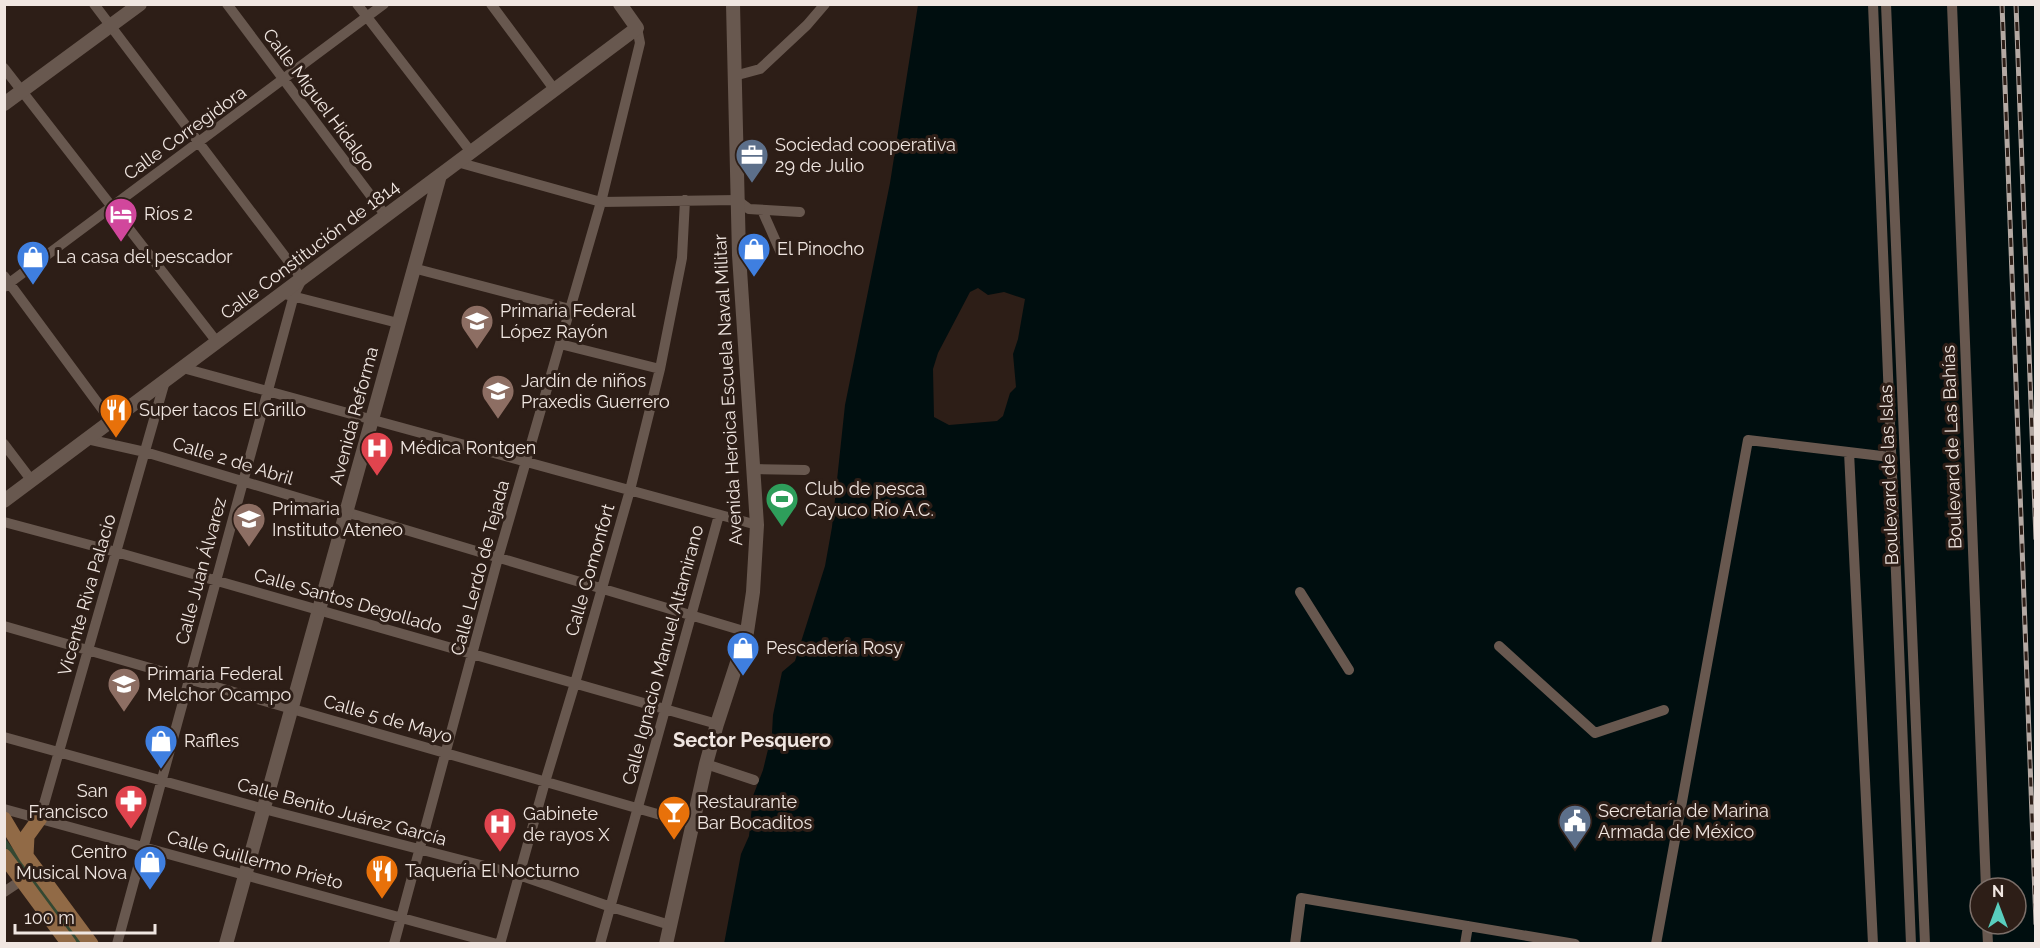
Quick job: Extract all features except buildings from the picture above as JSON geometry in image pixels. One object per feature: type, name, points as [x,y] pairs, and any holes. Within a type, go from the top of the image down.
[{"type":"main road","points":[[26,856],[27,836],[40,818]]},
{"type":"main road","points":[[4,819],[26,856],[90,944]]},
{"type":"main road","points":[[4,856],[69,944]]},
{"type":"street","points":[[94,4],[302,279]]},
{"type":"street","points":[[4,104],[140,4]]},
{"type":"street","name":"Calle Miguel Hidalgo","points":[[227,4],[283,81],[391,212]]},
{"type":"street","points":[[357,4],[471,152]]},
{"type":"street","name":"Calle Corregidora","points":[[6,282],[112,207],[384,4]]},
{"type":"street","points":[[491,4],[555,89]]},
{"type":"street","points":[[620,4],[637,28]]},
{"type":"street","name":"Avenida Heroica Escuela Naval Militar","points":[[666,944],[706,764],[747,632],[753,592],[757,525],[739,255],[733,4]]},
{"type":"street","points":[[734,76],[760,69],[807,25],[825,4]]},
{"type":"street","name":"Boulevard de las Islas","points":[[1873,4],[1911,944]]},
{"type":"street","name":"Boulevard de las Islas","points":[[1886,4],[1925,944]]},
{"type":"street","name":"Boulevard de Las Bahías","points":[[1952,4],[1986,876]]},
{"type":"street","name":"Calle Constitución de 1814","points":[[4,501],[217,342],[288,295],[302,279],[637,28]]},
{"type":"street","name":"Calle Lerdo de Tejada","points":[[394,944],[474,654],[498,558],[601,202],[640,43],[637,28]]},
{"type":"street","points":[[4,68],[217,342]]},
{"type":"street","points":[[457,162],[601,202],[737,200],[748,209],[800,212]]},
{"type":"street","name":"Avenida Reforma","points":[[226,944],[440,175]]},
{"type":"street","name":"Calle Comonfort","points":[[499,944],[630,490],[660,369],[682,258],[685,200]]},
{"type":"street","points":[[391,212],[405,202],[412,203],[418,206],[426,220]]},
{"type":"street","points":[[762,210],[781,253]]},
{"type":"street","points":[[413,268],[570,309]]},
{"type":"street","points":[[6,282],[111,421]]},
{"type":"street","points":[[288,295],[398,323]]},
{"type":"street","name":"Calle Juan Álvarez","points":[[117,944],[268,391],[288,295]]},
{"type":"street","points":[[560,344],[660,369]]},
{"type":"street","points":[[183,368],[757,525]]},
{"type":"street","name":"Vicente Riva Palacio","points":[[40,818],[165,381]]},
{"type":"street","name":"Calle 2 de Abril","points":[[87,439],[145,452],[747,632]]},
{"type":"street","points":[[1656,944],[1748,440],[1890,457]]},
{"type":"street","points":[[4,444],[32,481]]},
{"type":"street","points":[[1849,452],[1873,944]]},
{"type":"street","points":[[754,469],[805,470]]},
{"type":"street","name":"Calle Ignacio Manuel Altamirano","points":[[600,944],[719,515]]},
{"type":"street","name":"Calle Santos Degollado","points":[[4,522],[216,580],[717,724]]},
{"type":"street","points":[[1300,592],[1349,670]]},
{"type":"street","name":"Calle 5 de Mayo","points":[[4,626],[692,824]]},
{"type":"street","points":[[1499,646],[1595,734],[1664,710]]},
{"type":"street","name":"Calle Benito Juárez García","points":[[4,736],[264,809],[519,875],[670,925]]},
{"type":"street","points":[[706,764],[754,780]]},
{"type":"street","name":"Calle Guillermo Prieto","points":[[4,809],[499,944]]},
{"type":"street","points":[[4,892],[22,880]]},
{"type":"street","points":[[1295,944],[1301,898],[1575,944]]},
{"type":"street","points":[[1465,944],[1468,926]]},
{"type":"green space","points":[[4,835],[83,943],[76,943],[5,847]]},
{"type":"shaded area","points":[[918,5],[2035,5],[2035,943],[724,944],[741,854],[749,836],[753,796],[763,770],[772,733],[773,715],[782,672],[795,661],[825,566],[832,527],[845,405],[890,183]],"holes":[[[978,288],[988,295],[1004,292],[1025,299],[1013,354],[1016,387],[1010,393],[1003,416],[997,421],[949,425],[934,417],[933,369],[938,353],[970,292]]]},
{"type":"railway","points":[[2002,4],[2036,924]]},
{"type":"railway","points":[[2016,4],[2036,539]]},
{"type":"place","name":"Sociedad cooperativa 29 de Julio","points":[[752,184]]},
{"type":"place","name":"Ríos 2","points":[[121,243]]},
{"type":"place","name":"El Pinocho","points":[[754,278]]},
{"type":"place","name":"La casa del pescador","points":[[33,286]]},
{"type":"place","name":"Primaria Federal López Rayón","points":[[477,350]]},
{"type":"place","name":"Jardín de niños Praxedis Guerrero","points":[[498,420]]},
{"type":"place","name":"Super tacos El Grillo","points":[[116,439]]},
{"type":"place","name":"Médica Rontgen","points":[[377,477]]},
{"type":"place","name":"Club de pesca Cayuco Río A.C.","points":[[782,528]]},
{"type":"place","name":"Primaria Instituto Ateneo","points":[[249,548]]},
{"type":"place","name":"Pescadería Rosy","points":[[743,677]]},
{"type":"place","name":"Primaria Federal Melchor Ocampo","points":[[124,713]]},
{"type":"place","name":"Raffles","points":[[161,770]]},
{"type":"place","name":"San Francisco","points":[[131,830]]},
{"type":"place","name":"Restaurante Bar Bocaditos","points":[[674,841]]},
{"type":"place","name":"Secretaría de Marina Armada de México","points":[[1575,850]]},
{"type":"place","name":"Gabinete de rayos X","points":[[500,853]]},
{"type":"place","name":"Centro Musical Nova","points":[[150,891]]},
{"type":"place","name":"Taquería El Nocturno","points":[[382,900]]},
{"type":"district","name":"Sector Pesquero","points":[[752,740]]}]
